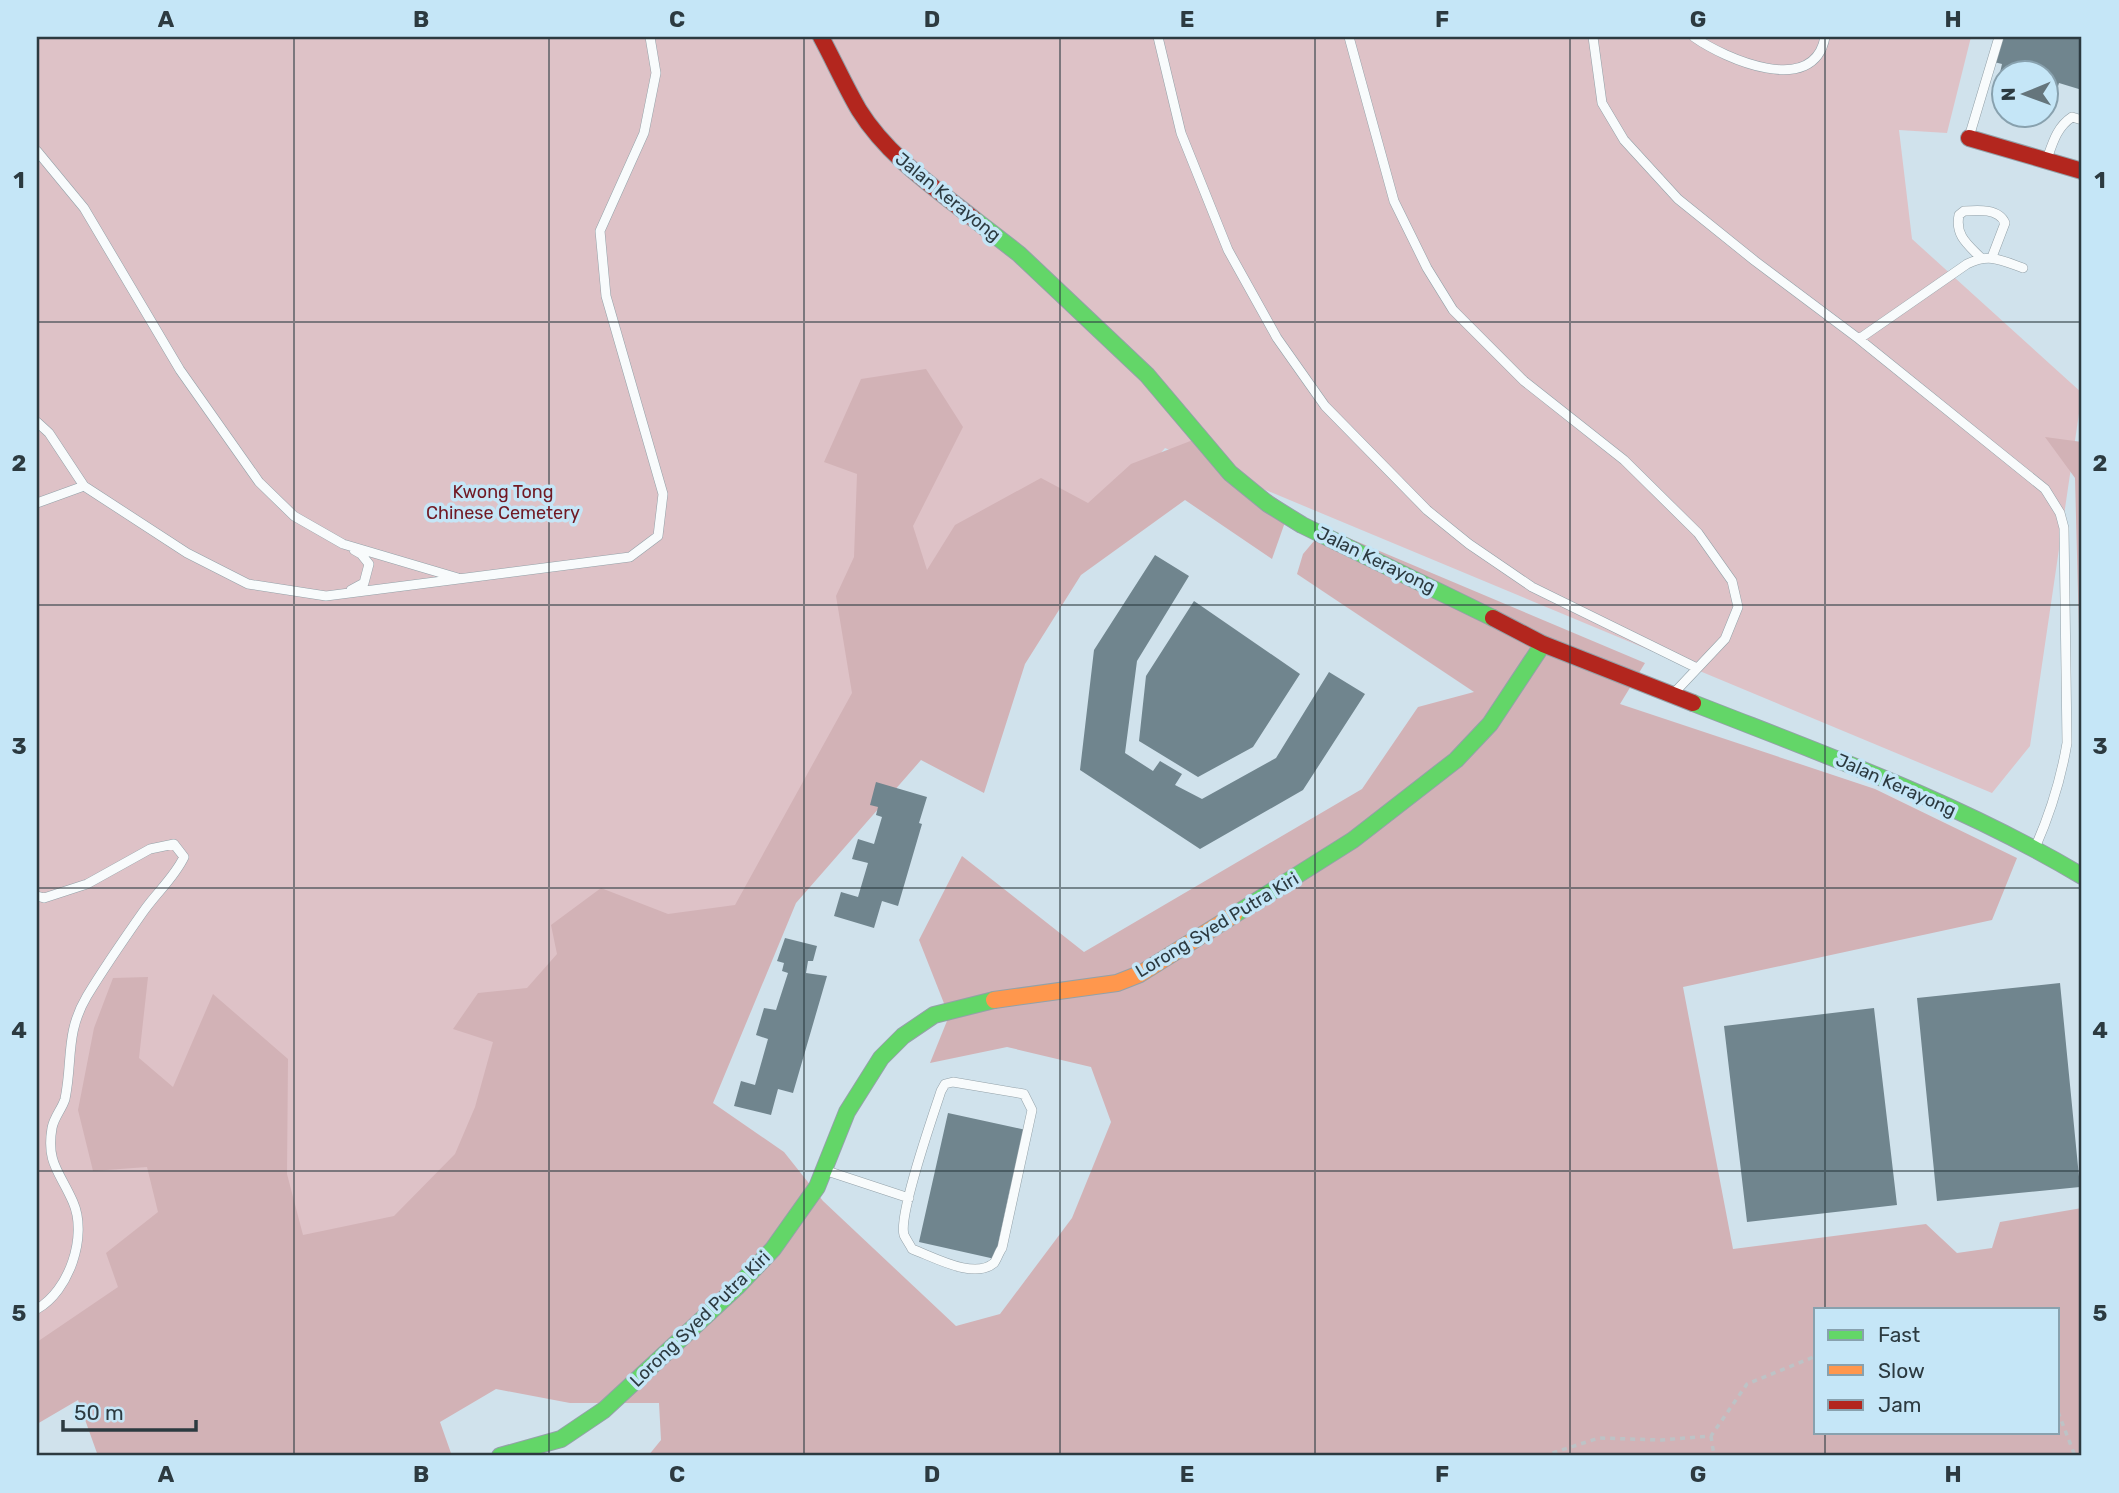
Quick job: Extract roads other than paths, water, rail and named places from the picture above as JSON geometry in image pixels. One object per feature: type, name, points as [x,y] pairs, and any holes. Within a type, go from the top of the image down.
[{"type":"street","name":"Jalan Kerayong","points":[[821,37],[860,111],[888,148],[915,173],[1019,254],[1147,375],[1230,472],[1268,504],[1302,525],[1467,604],[1543,644],[1888,779],[2035,848],[2082,876]]},
{"type":"street","points":[[1969,138],[2082,171]]},
{"type":"street","name":"Lorong Syed Putra Kiri","points":[[500,1456],[561,1439],[604,1410],[737,1287],[773,1249],[817,1187],[848,1112],[862,1086],[881,1058],[903,1036],[934,1015],[992,1000],[1117,983],[1140,974],[1342,847],[1417,792],[1456,760],[1490,724],[1543,644]]},
{"type":"lane","points":[[37,422],[49,433],[84,486],[187,553],[248,584],[326,596],[630,557],[658,536],[663,495],[606,296],[600,231],[644,132],[656,73],[650,37]]},
{"type":"lane","points":[[1158,37],[1181,132],[1228,250],[1278,338],[1325,406],[1427,510],[1469,544],[1532,587],[1696,668]]},
{"type":"lane","points":[[1349,37],[1394,201],[1427,268],[1453,310],[1524,381],[1624,460],[1698,533],[1732,581],[1738,607],[1725,639],[1673,694]]},
{"type":"lane","points":[[1592,37],[1602,103],[1624,140],[1678,199],[1859,339],[2045,489],[2060,513],[2064,528],[2067,743],[2048,818],[2035,848]]},
{"type":"lane","points":[[1694,37],[1744,63],[1774,70],[1796,68],[1811,62],[1823,47],[1825,37]]},
{"type":"lane","points":[[1969,138],[1998,37]]},
{"type":"lane","points":[[2047,160],[2057,131],[2072,117],[2082,120]]},
{"type":"lane","points":[[37,152],[84,208],[180,370],[259,482],[294,516],[361,554],[369,564],[364,583],[354,589],[326,596]]},
{"type":"lane","points":[[1980,257],[1957,229],[1959,215],[1964,211],[1986,211],[2000,214],[2004,218],[2005,223],[1992,257]]},
{"type":"lane","points":[[1859,339],[1980,257],[1992,257],[2023,268]]},
{"type":"lane","points":[[37,503],[84,486]]},
{"type":"lane","points":[[344,544],[463,580]]},
{"type":"lane","points":[[37,896],[44,898],[87,884],[150,849],[174,844],[184,857],[93,986],[73,1023],[64,1101],[52,1124],[50,1149],[56,1173],[74,1204],[79,1240],[67,1277],[37,1309]]},
{"type":"lane","points":[[953,1082],[1024,1094],[1032,1110],[1002,1248],[995,1262],[981,1269],[970,1270],[912,1249],[904,1234],[909,1198],[945,1084],[953,1082]]},
{"type":"lane","points":[[823,1170],[909,1198]]},
{"type":"park label","name":"Kwong Tong Chinese Cemetery","points":[[503,502]]}]
